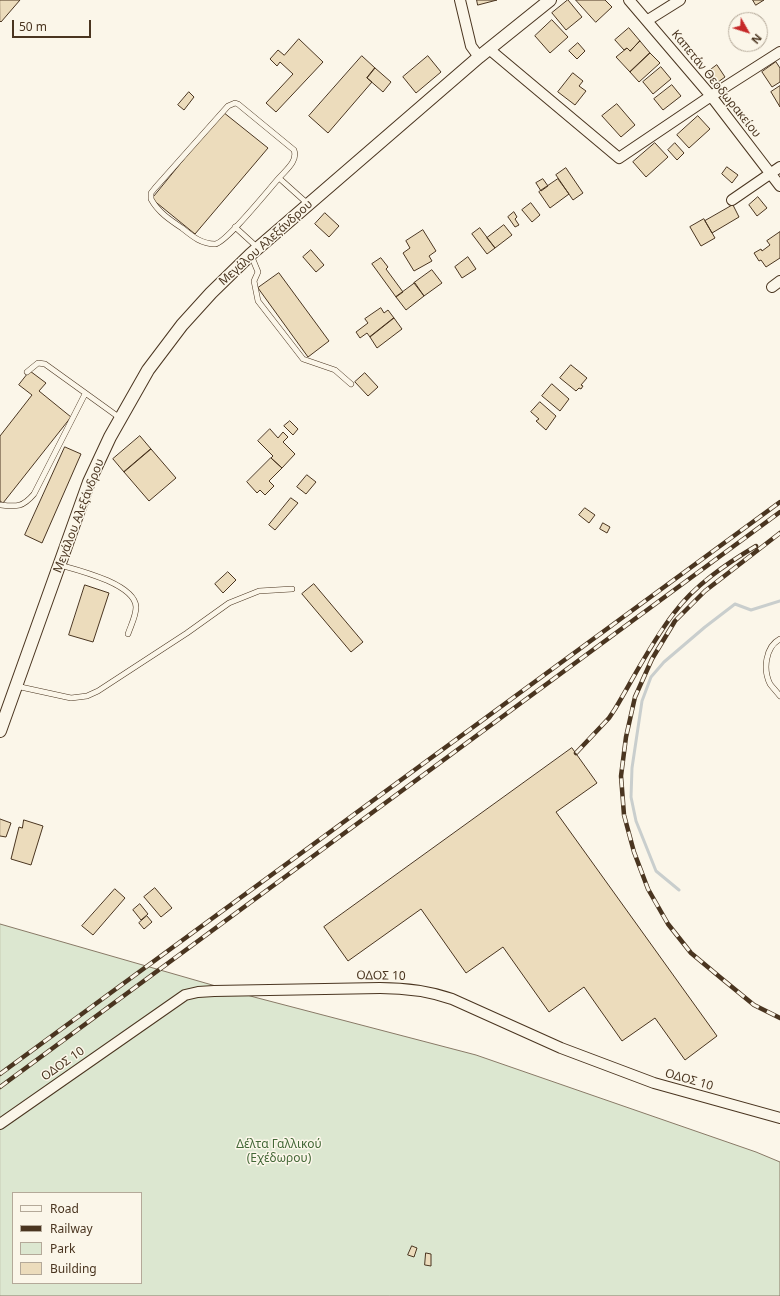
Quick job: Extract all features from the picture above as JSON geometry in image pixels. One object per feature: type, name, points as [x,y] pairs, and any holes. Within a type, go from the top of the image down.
[{"type":"street","points":[[460,0],[471,46],[479,57]]},
{"type":"street","name":"Μεγάλου Αλεξάνδρου","points":[[0,731],[89,482],[120,418],[148,370],[182,325],[211,293],[254,251],[479,57],[550,0]]},
{"type":"street","name":"Καπετάν Θεοδωρακείου","points":[[629,0],[648,20],[712,96],[780,186]]},
{"type":"street","points":[[648,20],[680,0]]},
{"type":"street","points":[[489,49],[619,158],[780,52]]},
{"type":"street","points":[[732,200],[780,167]]},
{"type":"street","name":"ΟΔΟΣ 10","points":[[0,1124],[186,995],[214,990],[380,988],[398,988],[435,993],[452,999],[561,1048],[654,1083],[780,1118]]},
{"type":"lane","points":[[235,103],[294,150],[296,154],[293,162],[279,178],[235,228],[221,242],[215,244],[199,241],[160,212],[151,199],[151,193],[228,106],[235,103]]},
{"type":"lane","points":[[279,178],[309,204]]},
{"type":"lane","points":[[235,228],[254,251],[258,272],[254,281],[258,301],[303,359],[335,370],[351,384]]},
{"type":"lane","points":[[27,372],[38,363],[45,364],[120,418]]},
{"type":"lane","points":[[1,505],[22,505],[34,494],[85,394]]},
{"type":"lane","points":[[60,565],[116,584],[127,591],[134,600],[136,607],[128,634]]},
{"type":"lane","points":[[16,686],[71,698],[87,696],[98,691],[163,650],[229,602],[259,592],[292,590]]},
{"type":"lane","points":[[780,639],[776,641],[768,652],[766,668],[770,683],[780,696]]},
{"type":"green space","name":"Δέλτα Γαλλικού (Εχέδωρου)","points":[[0,924],[254,997],[476,1055],[756,1152],[780,1162],[780,1296],[0,1296]]},
{"type":"building","points":[[0,0],[20,0],[1,22],[0,21]]},
{"type":"building","points":[[477,0],[497,0],[478,5]]},
{"type":"building","points":[[568,0],[582,17],[566,30],[552,13]]},
{"type":"building","points":[[576,0],[605,0],[612,7],[596,22]]},
{"type":"building","points":[[753,0],[764,0],[756,5]]},
{"type":"building","points":[[552,20],[568,37],[550,53],[535,36]]},
{"type":"building","points":[[629,28],[640,41],[630,51],[627,48],[624,50],[615,40]]},
{"type":"building","points":[[299,39],[323,62],[276,112],[266,103],[293,74],[280,62],[277,66],[270,59],[278,50],[284,55]]},
{"type":"building","points":[[640,41],[650,53],[630,72],[616,57],[627,48],[630,51]]},
{"type":"building","points":[[578,43],[585,51],[577,59],[569,51]]},
{"type":"building","points":[[650,53],[660,63],[639,82],[630,72]]},
{"type":"building","points":[[362,56],[375,68],[367,78],[372,82],[328,133],[309,116]]},
{"type":"building","points":[[428,56],[441,72],[416,93],[403,77]]},
{"type":"building","points":[[776,62],[780,68],[780,82],[772,87],[762,72]]},
{"type":"building","points":[[717,65],[725,77],[714,85],[705,74]]},
{"type":"building","points":[[661,67],[671,79],[653,94],[643,82]]},
{"type":"building","points":[[375,68],[391,82],[383,92],[367,78]]},
{"type":"building","points":[[573,73],[583,81],[579,86],[586,91],[575,105],[558,92]]},
{"type":"building","points":[[672,85],[681,96],[663,110],[654,99]]},
{"type":"building","points":[[780,86],[780,107],[771,92]]},
{"type":"building","points":[[189,92],[194,97],[184,110],[178,105]]},
{"type":"building","points":[[617,104],[635,125],[621,137],[602,116]]},
{"type":"building","points":[[223,112],[268,148],[195,234],[152,199]]},
{"type":"building","points":[[698,116],[710,129],[689,148],[677,135]]},
{"type":"building","points":[[655,143],[668,157],[646,177],[633,162]]},
{"type":"building","points":[[675,143],[684,153],[677,160],[668,150]]},
{"type":"building","points":[[727,167],[738,175],[732,183],[722,174]]},
{"type":"building","points":[[566,168],[583,193],[573,200],[556,175]]},
{"type":"building","points":[[543,179],[548,186],[541,191],[536,183]]},
{"type":"building","points":[[558,179],[569,194],[550,208],[539,192]]},
{"type":"building","points":[[758,197],[767,208],[757,216],[749,205]]},
{"type":"building","points":[[531,203],[540,215],[532,222],[522,210]]},
{"type":"building","points":[[733,205],[739,217],[712,233],[705,221]]},
{"type":"building","points":[[514,212],[517,217],[515,219],[519,225],[515,227],[508,217]]},
{"type":"building","points":[[325,213],[339,226],[329,237],[315,224]]},
{"type":"building","points":[[704,219],[715,238],[701,246],[690,227]]},
{"type":"building","points":[[504,225],[512,235],[495,248],[487,238]]},
{"type":"building","points":[[480,228],[495,248],[487,254],[472,234]]},
{"type":"building","points":[[423,230],[436,251],[429,256],[432,261],[414,271],[403,253],[410,248],[406,241]]},
{"type":"building","points":[[780,232],[780,258],[766,267],[761,260],[759,261],[754,253],[761,249],[762,251],[770,245],[767,241]]},
{"type":"building","points":[[311,250],[324,265],[316,272],[303,257]]},
{"type":"building","points":[[468,257],[476,269],[462,278],[455,267]]},
{"type":"building","points":[[381,258],[388,267],[386,269],[403,292],[396,297],[372,264]]},
{"type":"building","points":[[432,270],[442,283],[424,296],[414,283]]},
{"type":"building","points":[[279,273],[329,341],[308,357],[258,288]]},
{"type":"building","points":[[415,283],[424,296],[406,310],[396,297]]},
{"type":"building","points":[[381,308],[384,313],[388,310],[394,318],[370,337],[367,333],[360,338],[356,332],[368,323],[365,319]]},
{"type":"building","points":[[394,318],[402,329],[377,348],[370,337]]},
{"type":"building","points":[[571,365],[587,378],[581,385],[583,386],[581,389],[579,388],[576,391],[560,378]]},
{"type":"building","points":[[30,371],[46,383],[39,391],[71,417],[3,503],[0,501],[0,436],[32,395],[19,385]]},
{"type":"building","points":[[365,373],[378,387],[368,396],[355,382]]},
{"type":"building","points":[[552,384],[569,399],[560,411],[542,396]]},
{"type":"building","points":[[540,402],[556,416],[546,430],[536,421],[539,419],[531,412]]},
{"type":"building","points":[[290,421],[298,429],[293,435],[284,426]]},
{"type":"building","points":[[270,429],[278,438],[283,432],[288,437],[283,442],[295,454],[282,468],[271,458],[273,456],[258,441]]},
{"type":"building","points":[[140,436],[151,449],[124,472],[113,459]]},
{"type":"building","points":[[65,447],[81,454],[42,543],[25,535]]},
{"type":"building","points":[[151,449],[176,478],[149,501],[124,472]]},
{"type":"building","points":[[271,458],[282,468],[269,481],[274,486],[265,495],[260,490],[257,493],[247,482]]},
{"type":"building","points":[[307,475],[316,482],[306,494],[297,487]]},
{"type":"building","points":[[291,498],[298,503],[275,530],[269,525]]},
{"type":"building","points":[[585,508],[595,515],[589,523],[579,515]]},
{"type":"building","points":[[603,523],[610,527],[607,533],[600,529]]},
{"type":"building","points":[[228,572],[236,580],[223,593],[215,584]]},
{"type":"building","points":[[314,584],[363,642],[351,652],[302,594]]},
{"type":"building","points":[[85,585],[109,593],[93,642],[69,635]]},
{"type":"building","points":[[572,748],[597,783],[556,812],[717,1036],[685,1060],[655,1018],[622,1041],[584,987],[549,1012],[503,947],[466,973],[421,909],[348,961],[324,927]]},
{"type":"building","points":[[0,819],[11,823],[6,837],[0,836]]},
{"type":"building","points":[[24,820],[43,826],[31,865],[11,859],[19,827],[22,828]]},
{"type":"building","points":[[155,888],[172,908],[161,917],[144,897]]},
{"type":"building","points":[[115,889],[125,898],[93,935],[82,926]]},
{"type":"building","points":[[140,904],[148,914],[141,920],[133,910]]},
{"type":"building","points":[[147,916],[152,922],[144,929],[139,923]]},
{"type":"building","points":[[412,1246],[417,1248],[414,1257],[408,1255]]},
{"type":"building","points":[[426,1253],[431,1254],[431,1266],[425,1265]]},
{"type":"waterway","points":[[679,890],[656,871],[636,821],[631,797],[632,768],[642,701],[651,677],[664,662],[735,604],[751,610],[780,601]]},
{"type":"railway","points":[[0,1074],[780,502]]},
{"type":"railway","points":[[0,1087],[780,512]]},
{"type":"railway","points":[[780,533],[705,591],[675,621],[652,659],[635,697],[626,737],[621,776],[624,815],[634,852],[648,889],[668,924],[691,953],[754,1005],[780,1018]]},
{"type":"railway","points":[[576,753],[609,718],[658,636],[682,603],[701,584],[733,560],[756,546]]}]
